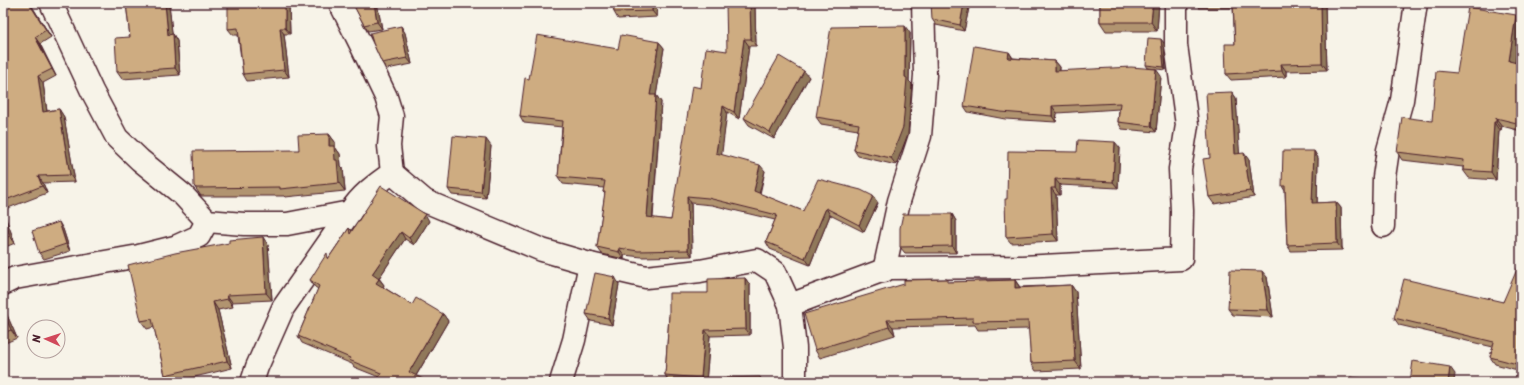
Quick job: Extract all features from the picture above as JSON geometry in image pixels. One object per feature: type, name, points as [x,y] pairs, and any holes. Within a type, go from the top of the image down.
[{"type":"street","points":[[51,3],[92,91],[117,138],[140,160],[183,195],[206,221],[244,224],[287,224],[350,212]]},
{"type":"street","points":[[340,3],[382,90],[392,116],[389,146],[392,173],[425,200],[542,250],[590,264],[646,277],[700,271],[757,260],[775,272],[790,304],[795,348],[795,382]]},
{"type":"street","points":[[884,270],[899,201],[920,136],[925,75],[923,3]]},
{"type":"street","points":[[790,304],[889,268],[1022,267],[1181,259],[1182,211],[1180,169],[1187,125],[1176,45],[1176,3]]},
{"type":"street","points":[[1383,226],[1384,176],[1388,150],[1402,100],[1416,3]]},
{"type":"street","points":[[252,382],[283,308],[358,200],[392,173]]},
{"type":"street","points":[[3,284],[15,278],[139,256],[175,247],[199,236],[206,221]]},
{"type":"street","points":[[561,382],[574,340],[590,264]]},
{"type":"building","points":[[8,3],[29,3],[46,30],[35,37],[52,69],[38,76],[43,112],[59,109],[70,175],[38,176],[42,186],[3,201],[3,6]]},
{"type":"building","points":[[126,3],[165,3],[168,35],[173,34],[175,68],[117,72],[115,38],[130,37]]},
{"type":"building","points":[[228,3],[285,3],[285,28],[280,28],[284,70],[243,74],[238,28],[228,29]]},
{"type":"building","points":[[354,3],[374,3],[377,22],[364,25],[354,6]]},
{"type":"building","points":[[613,3],[652,3],[652,11],[614,12]]},
{"type":"building","points":[[726,3],[750,3],[751,39],[744,39],[734,112],[723,106],[716,153],[760,165],[754,191],[803,211],[818,179],[861,190],[873,196],[859,225],[826,208],[805,258],[766,242],[777,215],[708,198],[687,196],[688,250],[638,251],[619,248],[619,252],[597,247],[605,192],[603,192],[605,181],[558,177],[563,121],[520,116],[525,78],[529,79],[537,35],[618,49],[621,35],[659,42],[650,95],[656,95],[647,217],[671,220],[692,86],[701,88],[706,48],[727,51]]},
{"type":"building","points":[[931,3],[964,3],[960,25],[932,19]]},
{"type":"building","points":[[1100,3],[1153,3],[1151,22],[1100,22]]},
{"type":"building","points":[[1233,3],[1321,3],[1322,63],[1281,64],[1282,71],[1226,74],[1225,44],[1235,44]]},
{"type":"building","points":[[1468,7],[1516,15],[1509,61],[1521,64],[1521,124],[1496,118],[1496,122],[1494,122],[1491,172],[1463,170],[1464,160],[1397,152],[1402,117],[1432,121],[1436,71],[1457,73]]},
{"type":"building","points":[[401,26],[407,58],[382,63],[370,33]]},
{"type":"building","points":[[905,26],[905,77],[907,78],[903,127],[891,158],[854,150],[859,124],[816,117],[831,27]]},
{"type":"building","points":[[1148,38],[1161,39],[1164,67],[1146,65]]},
{"type":"building","points":[[974,46],[1009,52],[1008,58],[1055,61],[1055,71],[1131,67],[1156,69],[1151,126],[1118,122],[1120,103],[1052,106],[1052,116],[1001,112],[964,106]]},
{"type":"building","points":[[779,56],[804,71],[770,132],[744,118]]},
{"type":"building","points":[[1232,92],[1235,154],[1244,153],[1250,191],[1209,197],[1203,159],[1210,158],[1206,93]]},
{"type":"building","points":[[329,134],[329,146],[334,146],[335,160],[337,160],[339,183],[280,189],[280,187],[196,188],[194,186],[193,151],[299,150],[298,135]]},
{"type":"building","points":[[453,136],[486,139],[481,192],[448,189]]},
{"type":"building","points":[[1078,140],[1115,142],[1113,182],[1055,179],[1055,188],[1051,188],[1053,234],[1006,237],[1005,199],[1007,199],[1008,151],[1077,152]]},
{"type":"building","points":[[1283,151],[1314,151],[1312,203],[1336,202],[1337,243],[1287,245],[1285,186],[1282,186]]},
{"type":"building","points":[[381,186],[425,214],[409,238],[401,232],[372,274],[379,279],[376,283],[412,305],[416,298],[443,314],[409,372],[423,379],[421,382],[377,382],[381,373],[298,336],[319,286],[310,280],[327,253],[328,259],[349,228],[350,234]]},
{"type":"building","points":[[903,214],[952,214],[952,246],[900,247],[900,228]]},
{"type":"building","points":[[3,217],[10,236],[3,239]]},
{"type":"building","points":[[59,222],[66,244],[39,253],[32,231]]},
{"type":"building","points":[[263,237],[266,293],[227,295],[228,299],[213,302],[227,361],[165,375],[152,319],[141,321],[128,265],[175,253],[229,243],[229,240]]},
{"type":"building","points":[[1518,267],[1521,269],[1521,365],[1490,357],[1494,342],[1394,318],[1404,279],[1503,302]]},
{"type":"building","points":[[1230,270],[1262,271],[1268,310],[1228,309]]},
{"type":"building","points":[[595,273],[615,277],[608,318],[586,314]]},
{"type":"building","points":[[745,278],[746,329],[705,330],[701,378],[665,375],[669,293],[708,293],[708,279]]},
{"type":"building","points":[[947,279],[947,282],[1015,280],[1015,288],[1071,285],[1075,361],[1031,363],[1028,321],[973,322],[973,318],[887,320],[889,327],[815,350],[804,314],[904,284],[904,280]]},
{"type":"building","points":[[3,311],[11,330],[3,333]]},
{"type":"building","points":[[1413,361],[1450,367],[1448,382],[1410,382]]},
{"type":"building","points":[[760,377],[761,382],[724,382],[723,378]]},
{"type":"building","points":[[1350,377],[1390,382],[1350,382]]}]
